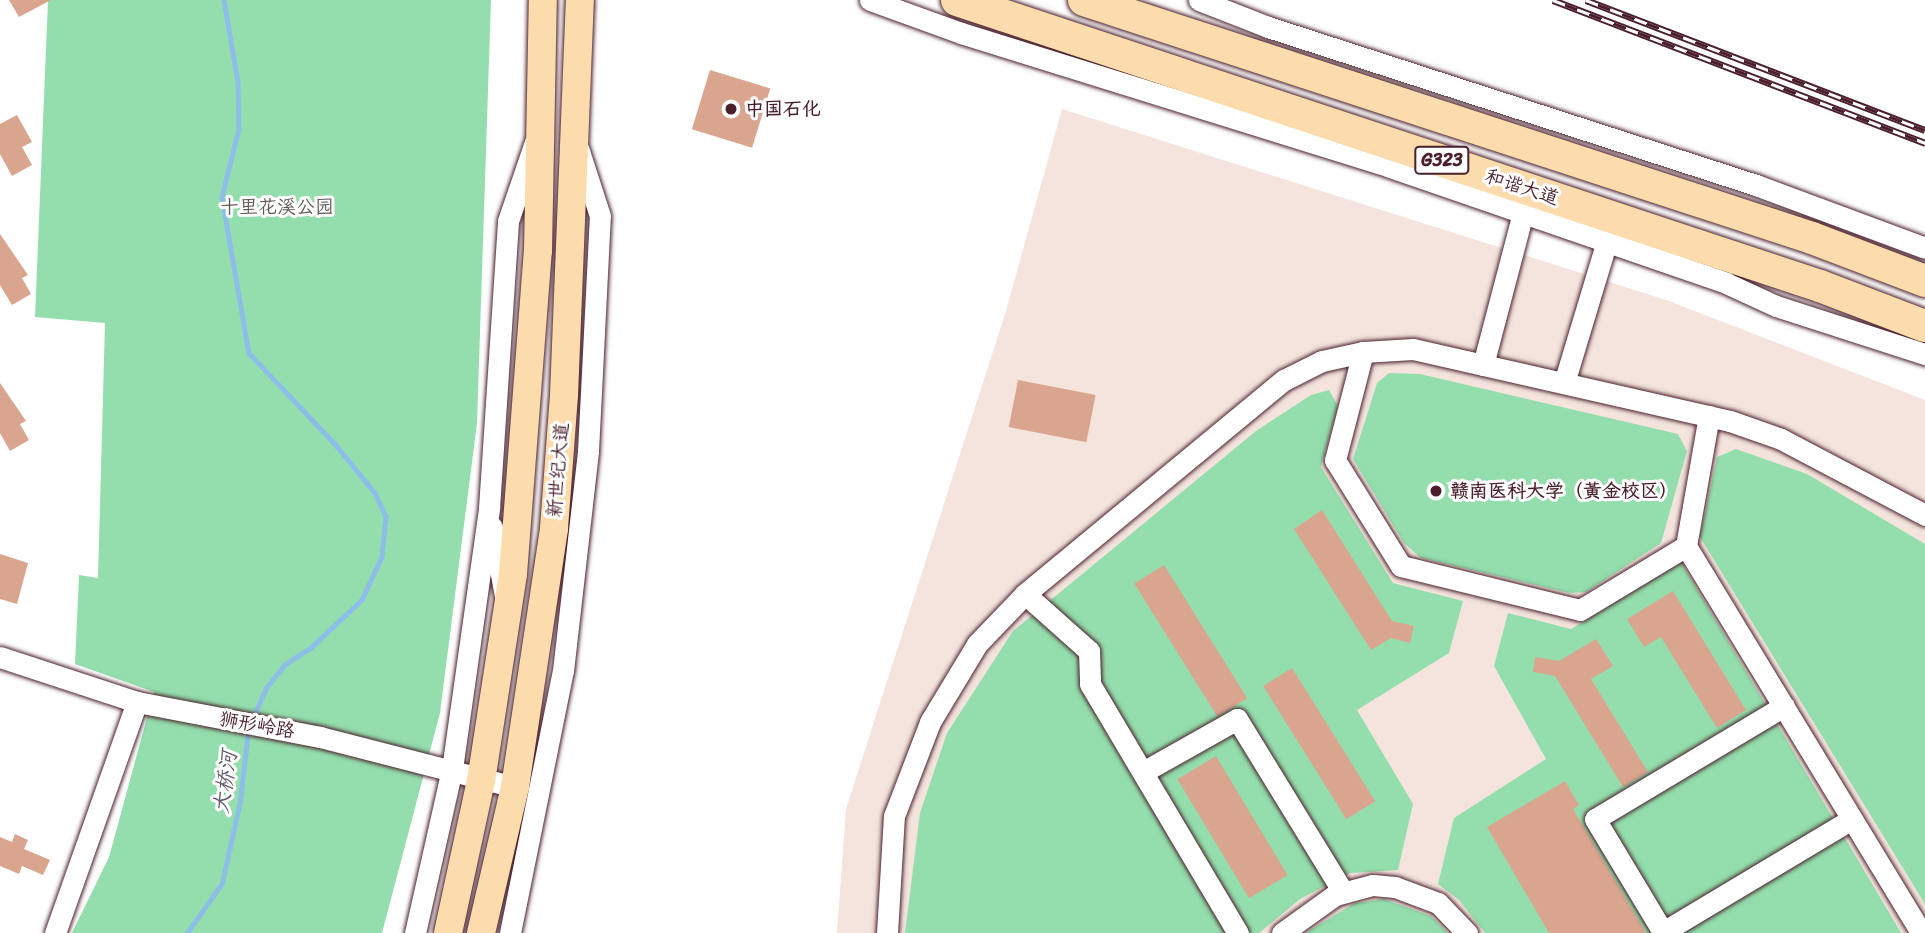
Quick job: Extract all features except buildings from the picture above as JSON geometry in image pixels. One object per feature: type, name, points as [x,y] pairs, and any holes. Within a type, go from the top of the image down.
[{"type":"highway","name":"和谐大道","points":[[957,0],[1610,230],[1925,326]]},
{"type":"highway","name":"G323","points":[[1084,0],[1812,238],[1925,281]]},
{"type":"main road","name":"新世纪大道","points":[[448,933],[481,781],[507,610],[529,395],[538,251],[538,134],[543,0]]},
{"type":"main road","name":"新世纪大道","points":[[481,933],[515,787],[554,528],[566,355],[580,0]]},
{"type":"street","points":[[870,0],[961,33],[1526,201],[1483,365]]},
{"type":"street","points":[[1199,0],[1268,27],[1755,185],[1925,248]]},
{"type":"street","points":[[415,933],[452,769],[489,508],[508,221],[538,134]]},
{"type":"street","points":[[510,933],[563,671],[588,451],[600,216],[574,135]]},
{"type":"street","points":[[1564,383],[1610,230],[1776,306],[1925,354]]},
{"type":"street","points":[[887,933],[894,816],[930,722],[977,644],[1025,594],[1284,380],[1322,360],[1363,352],[1413,349],[1709,416],[1781,439],[1925,515]]},
{"type":"street","points":[[1363,352],[1335,460],[1401,566],[1580,610],[1686,546]]},
{"type":"street","points":[[1709,416],[1686,546],[1921,933]]},
{"type":"street","points":[[554,528],[588,451]]},
{"type":"street","points":[[489,508],[507,610]]},
{"type":"street","points":[[1025,594],[1088,651],[1090,684],[1238,933]]},
{"type":"street","name":"狮形岭路","points":[[0,657],[137,702],[320,737],[452,769],[481,781],[515,787]]},
{"type":"street","points":[[55,933],[137,702]]},
{"type":"street","points":[[1784,706],[1595,819],[1663,932],[1852,819]]},
{"type":"street","points":[[1143,772],[1237,719],[1343,891]]},
{"type":"street","points":[[1282,933],[1343,891],[1373,885],[1416,893],[1438,903],[1467,933]]},
{"type":"shaded area","name":"赣南医科大学（黄金校区）","points":[[1062,109],[1666,300],[1925,400],[1925,933],[837,933],[846,809],[1006,311]]},
{"type":"green space","name":"十里花溪公园","points":[[48,0],[491,0],[477,423],[440,713],[382,933],[72,933],[109,857],[154,692],[75,664],[79,575],[98,578],[105,323],[35,317]]},
{"type":"green space","points":[[1389,373],[1420,374],[1678,434],[1687,451],[1661,543],[1586,592],[1569,593],[1421,558],[1404,543],[1353,459],[1377,383]]},
{"type":"green space","points":[[1329,390],[1338,406],[1321,467],[1393,583],[1463,601],[1449,653],[1357,710],[1413,804],[1398,870],[1350,873],[1300,899],[1259,933],[905,933],[920,813],[947,733],[1013,631],[1256,431],[1311,395]]},
{"type":"green space","points":[[1736,449],[1807,474],[1925,544],[1925,904],[1700,537],[1717,457]]},
{"type":"green space","points":[[1681,562],[1901,933],[1485,933],[1459,900],[1438,884],[1454,818],[1546,759],[1494,666],[1508,613],[1571,629]]},
{"type":"green space","points":[[1384,899],[1431,916],[1448,933],[1305,933],[1355,903]]},
{"type":"waterway","points":[[224,0],[238,82],[239,129],[222,197],[249,353],[336,445],[375,493],[386,517],[382,557],[362,600],[311,648],[285,665],[267,687],[253,719]]},
{"type":"waterway","name":"大桥河","points":[[187,933],[222,883],[240,801],[248,731]]},
{"type":"railway","points":[[1553,0],[1925,143]]},
{"type":"railway","points":[[1586,0],[1925,130]]},
{"type":"place","name":"中国石化","points":[[731,109]]},
{"type":"place","name":"赣南医科大学（黄金校区）","points":[[1436,491]]}]
